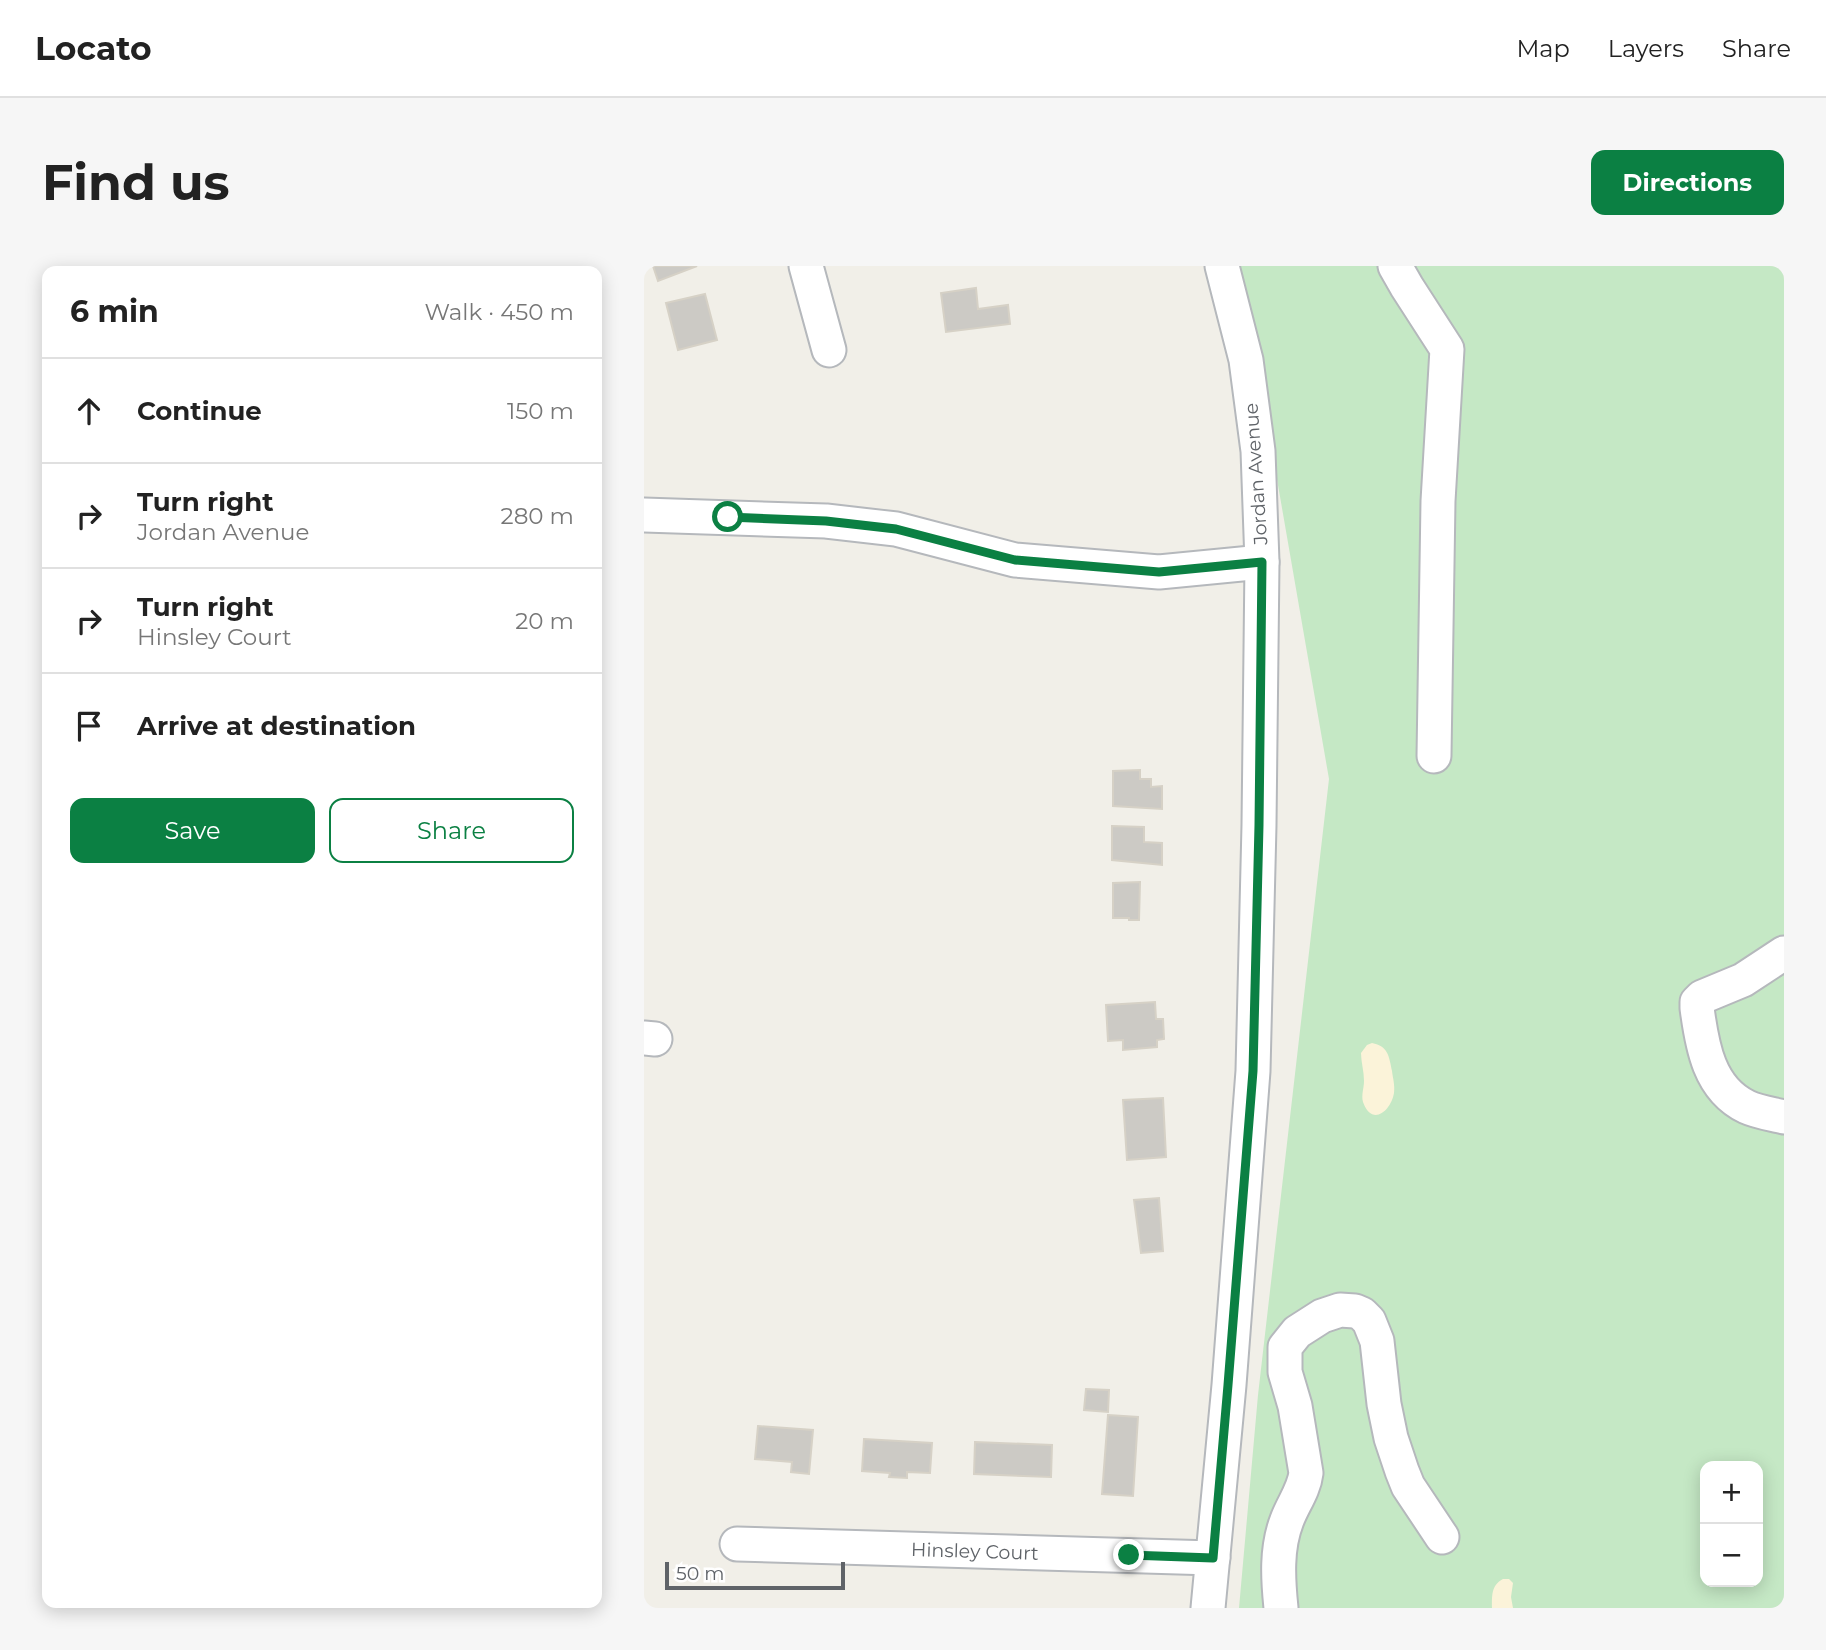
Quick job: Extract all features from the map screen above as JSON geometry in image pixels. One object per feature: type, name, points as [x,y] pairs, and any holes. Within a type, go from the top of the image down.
[{"type":"street","points":[[806,266],[829,350]]},
{"type":"street","name":"Jordan Avenue","points":[[1208,1608],[1230,1371],[1253,1071],[1262,562],[1258,451],[1246,359],[1222,266]]},
{"type":"street","points":[[1395,266],[1447,349],[1438,501],[1434,756]]},
{"type":"street","points":[[644,515],[826,521],[896,529],[1015,560],[1159,572],[1262,562]]},
{"type":"street","points":[[1784,953],[1743,980],[1702,997],[1697,1008],[1710,1067],[1729,1096],[1751,1108],[1784,1117]]},
{"type":"street","points":[[1281,1608],[1279,1567],[1282,1536],[1306,1474],[1295,1406],[1285,1372],[1285,1348],[1297,1332],[1329,1313],[1340,1310],[1355,1311],[1362,1314],[1374,1331],[1384,1404],[1396,1454],[1408,1486],[1441,1537]]},
{"type":"street","name":"Hinsley Court","points":[[737,1544],[1213,1558]]},
{"type":"green space","points":[[1240,266],[1784,266],[1784,1608],[1239,1608],[1258,1395],[1329,779]]},
{"type":"sand","points":[[1372,1043],[1387,1052],[1394,1087],[1389,1106],[1376,1115],[1367,1110],[1362,1097],[1364,1081],[1361,1053]]},
{"type":"sand","points":[[1503,1579],[1509,1579],[1513,1583],[1513,1608],[1492,1608],[1494,1588]]},
{"type":"building","points":[[653,266],[697,266],[658,281]]},
{"type":"building","points":[[976,288],[978,309],[1008,305],[1010,324],[946,332],[941,293]]},
{"type":"building","points":[[705,294],[717,340],[678,350],[666,303]]},
{"type":"building","points":[[1140,770],[1140,779],[1151,779],[1151,787],[1162,786],[1162,809],[1113,806],[1113,771]]},
{"type":"building","points":[[1112,826],[1144,827],[1144,842],[1162,843],[1162,865],[1112,860]]},
{"type":"building","points":[[1140,882],[1139,920],[1113,918],[1113,883]]},
{"type":"building","points":[[1155,1002],[1156,1019],[1163,1019],[1164,1039],[1157,1040],[1157,1047],[1123,1050],[1123,1040],[1108,1041],[1106,1005]]},
{"type":"building","points":[[1163,1098],[1166,1157],[1127,1160],[1123,1100]]},
{"type":"building","points":[[1159,1198],[1163,1251],[1141,1253],[1134,1200]]},
{"type":"building","points":[[1086,1389],[1109,1390],[1108,1412],[1084,1410]]},
{"type":"building","points":[[1108,1415],[1138,1417],[1133,1496],[1102,1494]]},
{"type":"building","points":[[758,1426],[813,1430],[809,1474],[791,1472],[792,1462],[755,1459]]},
{"type":"building","points":[[864,1439],[932,1443],[930,1473],[907,1472],[907,1478],[889,1477],[890,1473],[862,1471]]},
{"type":"building","points":[[975,1442],[1052,1445],[1051,1477],[974,1474]]},
{"type":"route","points":[[728,517],[826,521],[896,529],[1015,560],[1159,572],[1262,562],[1253,1071],[1213,1558],[1129,1555]]}]
